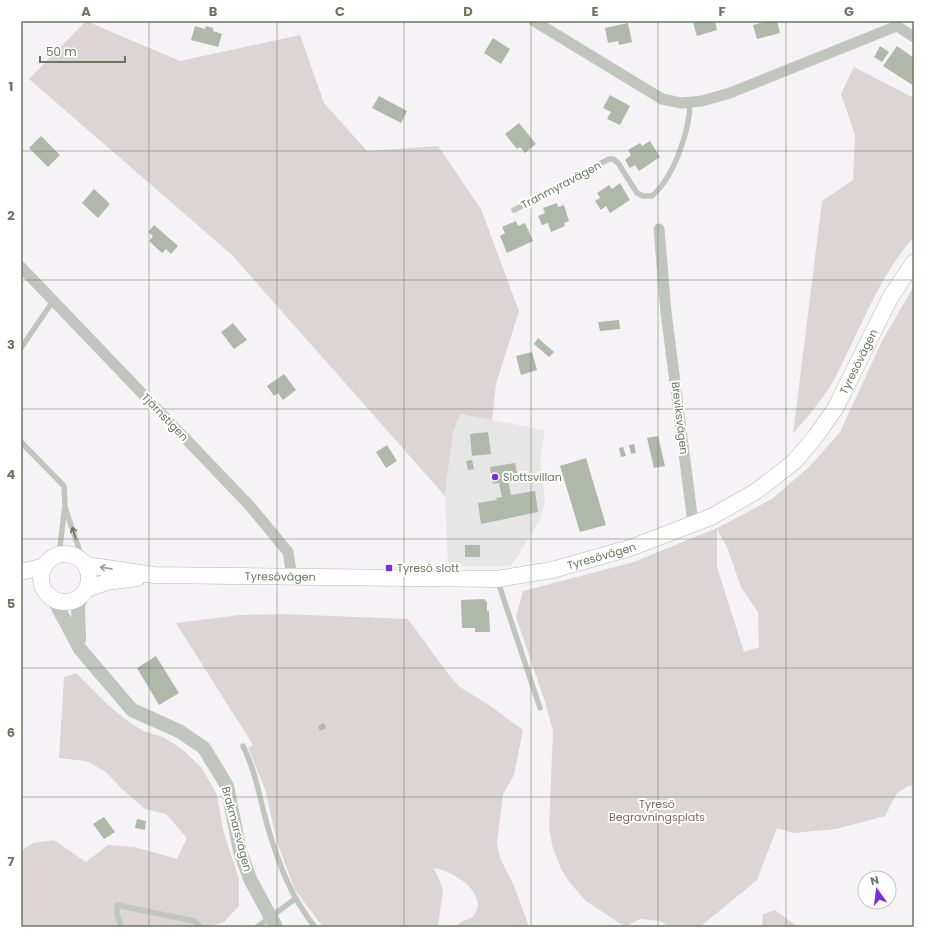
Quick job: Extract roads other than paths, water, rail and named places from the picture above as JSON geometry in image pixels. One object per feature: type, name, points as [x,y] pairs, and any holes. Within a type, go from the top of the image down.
[{"type":"main road","name":"Tyresövägen","points":[[59,555],[74,555],[84,563],[154,575],[497,579],[552,570],[630,548],[711,517],[755,492],[794,462],[816,436],[835,409],[890,298],[914,262]]},
{"type":"main road","points":[[54,600],[46,592],[41,578],[45,566],[54,557],[59,555]]},
{"type":"main road","points":[[84,563],[90,579],[84,592]]},
{"type":"main road","points":[[21,572],[45,566]]},
{"type":"main road","name":"Tyresövägen","points":[[54,600],[68,602],[84,592],[107,582],[154,575]]},
{"type":"main road","points":[[21,582],[43,586]]},
{"type":"street","points":[[534,21],[654,95],[681,103],[702,101],[730,93],[898,23],[914,37]]},
{"type":"street","name":"Breviksvägen","points":[[659,229],[666,312],[693,523]]},
{"type":"street","name":"Tjärnstigen","points":[[21,267],[250,506],[288,552],[292,577]]},
{"type":"street","points":[[80,649],[77,619],[78,605],[84,592]]},
{"type":"street","name":"Brakmarsvägen","points":[[54,600],[80,649],[132,710],[179,731],[204,748],[227,786],[240,851],[250,879],[274,922]]},
{"type":"lane","name":"Tranmyravägen","points":[[514,210],[609,159],[618,163],[637,193],[643,196],[652,196],[664,183],[679,150],[690,118],[690,102]]},
{"type":"lane","points":[[21,348],[54,301]]},
{"type":"lane","points":[[21,442],[64,486],[65,505],[59,555]]},
{"type":"lane","points":[[65,505],[84,563]]},
{"type":"lane","points":[[497,579],[540,708]]},
{"type":"lane","points":[[243,746],[257,779],[268,828],[282,870],[295,899],[315,927]]},
{"type":"lane","points":[[257,927],[274,922],[295,899]]},
{"type":"lane","points":[[122,927],[117,914],[117,904],[194,921],[201,927]]},
{"type":"place","name":"Slottsvillan","points":[[495,477]]},
{"type":"place","name":"Tyresö slott","points":[[389,568]]},
{"type":"park label","name":"Tyresö Begravningsplats","points":[[657,810]]}]
